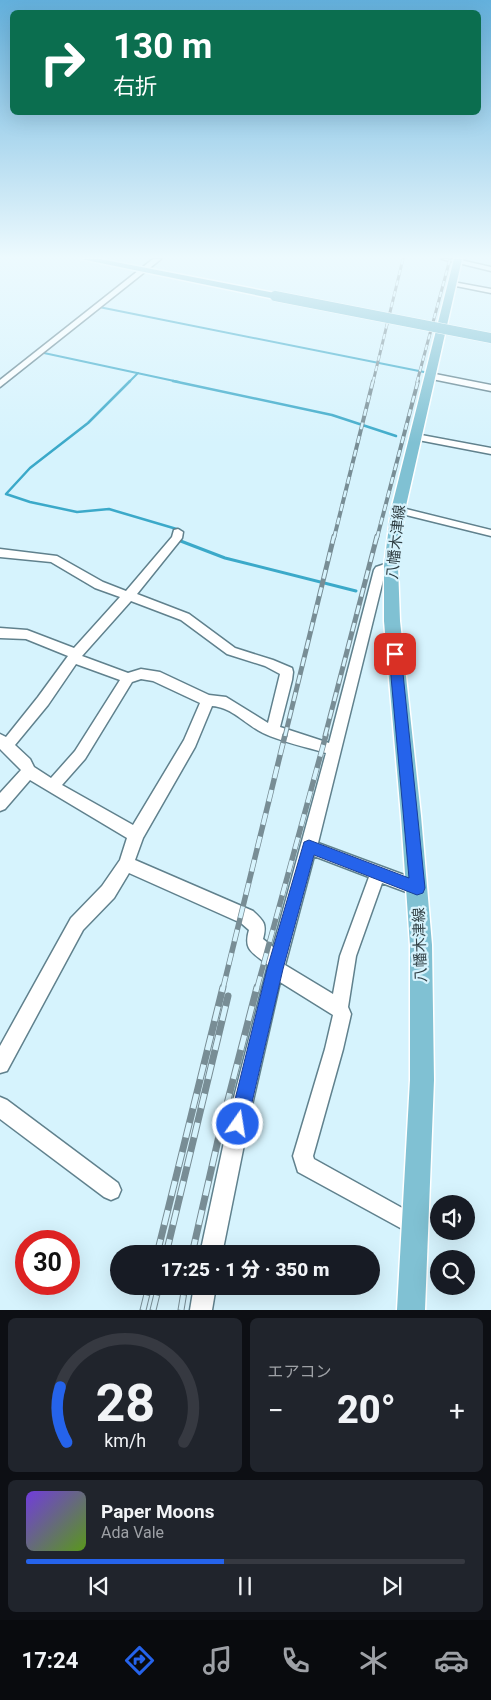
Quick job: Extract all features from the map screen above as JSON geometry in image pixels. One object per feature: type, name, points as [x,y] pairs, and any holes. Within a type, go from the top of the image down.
[{"type":"main road","points":[[400,320],[491,338]]},
{"type":"main road","name":"八幡木津線","points":[[411,1310],[422,1063],[421,946],[392,621],[391,566],[398,510],[445,320]]},
{"type":"main road","points":[[443,328],[491,338]]},
{"type":"street","points":[[0,384],[81,320]]},
{"type":"street","points":[[430,376],[491,388]]},
{"type":"street","points":[[416,437],[491,452]]},
{"type":"street","points":[[398,510],[491,533]]},
{"type":"street","points":[[136,835],[52,787],[29,771],[24,763],[3,743],[30,717],[76,656],[129,597],[177,538],[178,532]]},
{"type":"street","points":[[0,553],[53,559],[99,585],[185,617],[231,651],[269,663],[287,672],[273,730]]},
{"type":"street","points":[[213,1245],[240,1114],[276,966],[309,847],[380,570],[391,566]]},
{"type":"street","points":[[0,634],[27,635],[128,678],[141,674],[155,676],[184,691],[208,700],[221,701],[242,712],[267,729],[334,750]]},
{"type":"street","points":[[52,787],[80,755],[128,678]]},
{"type":"street","points":[[0,1064],[77,924],[108,892],[126,864],[136,835],[187,750],[208,700]]},
{"type":"street","points":[[0,804],[29,771]]},
{"type":"street","points":[[309,847],[417,888]]},
{"type":"street","points":[[126,864],[247,917],[258,927],[254,942],[276,966],[339,1008],[342,1014],[303,1156],[305,1166],[415,1226]]},
{"type":"street","points":[[339,1008],[348,956],[378,873]]},
{"type":"street","points":[[0,1107],[111,1190]]},
{"type":"street","points":[[201,1310],[204,1295]]},
{"type":"waterway","points":[[165,320],[429,373]]},
{"type":"waterway","points":[[14,376],[56,342]]},
{"type":"waterway","points":[[44,353],[138,373]]},
{"type":"waterway","points":[[138,373],[179,382]]},
{"type":"waterway","points":[[138,373],[88,423],[30,468],[6,494],[30,502],[77,512],[109,509],[180,530],[178,538]]},
{"type":"waterway","points":[[173,381],[332,415],[396,436]]},
{"type":"waterway","points":[[179,536],[178,540],[225,558],[356,591]]},
{"type":"railway","points":[[373,382],[388,320]]},
{"type":"railway","points":[[417,382],[434,320]]},
{"type":"railway","points":[[334,538],[373,381]]},
{"type":"railway","points":[[377,538],[418,381]]},
{"type":"railway","points":[[285,736],[334,536]]},
{"type":"railway","points":[[325,736],[377,536]]},
{"type":"railway","points":[[223,988],[285,735]]},
{"type":"railway","points":[[257,988],[326,735]]},
{"type":"railway","points":[[159,1245],[223,987]]},
{"type":"railway","points":[[194,1245],[221,1127],[257,987]]},
{"type":"railway","points":[[168,1245],[228,996]]},
{"type":"railway","points":[[143,1310],[147,1295]]},
{"type":"railway","points":[[153,1310],[157,1295]]},
{"type":"railway","points":[[181,1310],[184,1295]]},
{"type":"route","points":[[238,1124],[275,969],[309,847],[417,888],[395,654]]}]
